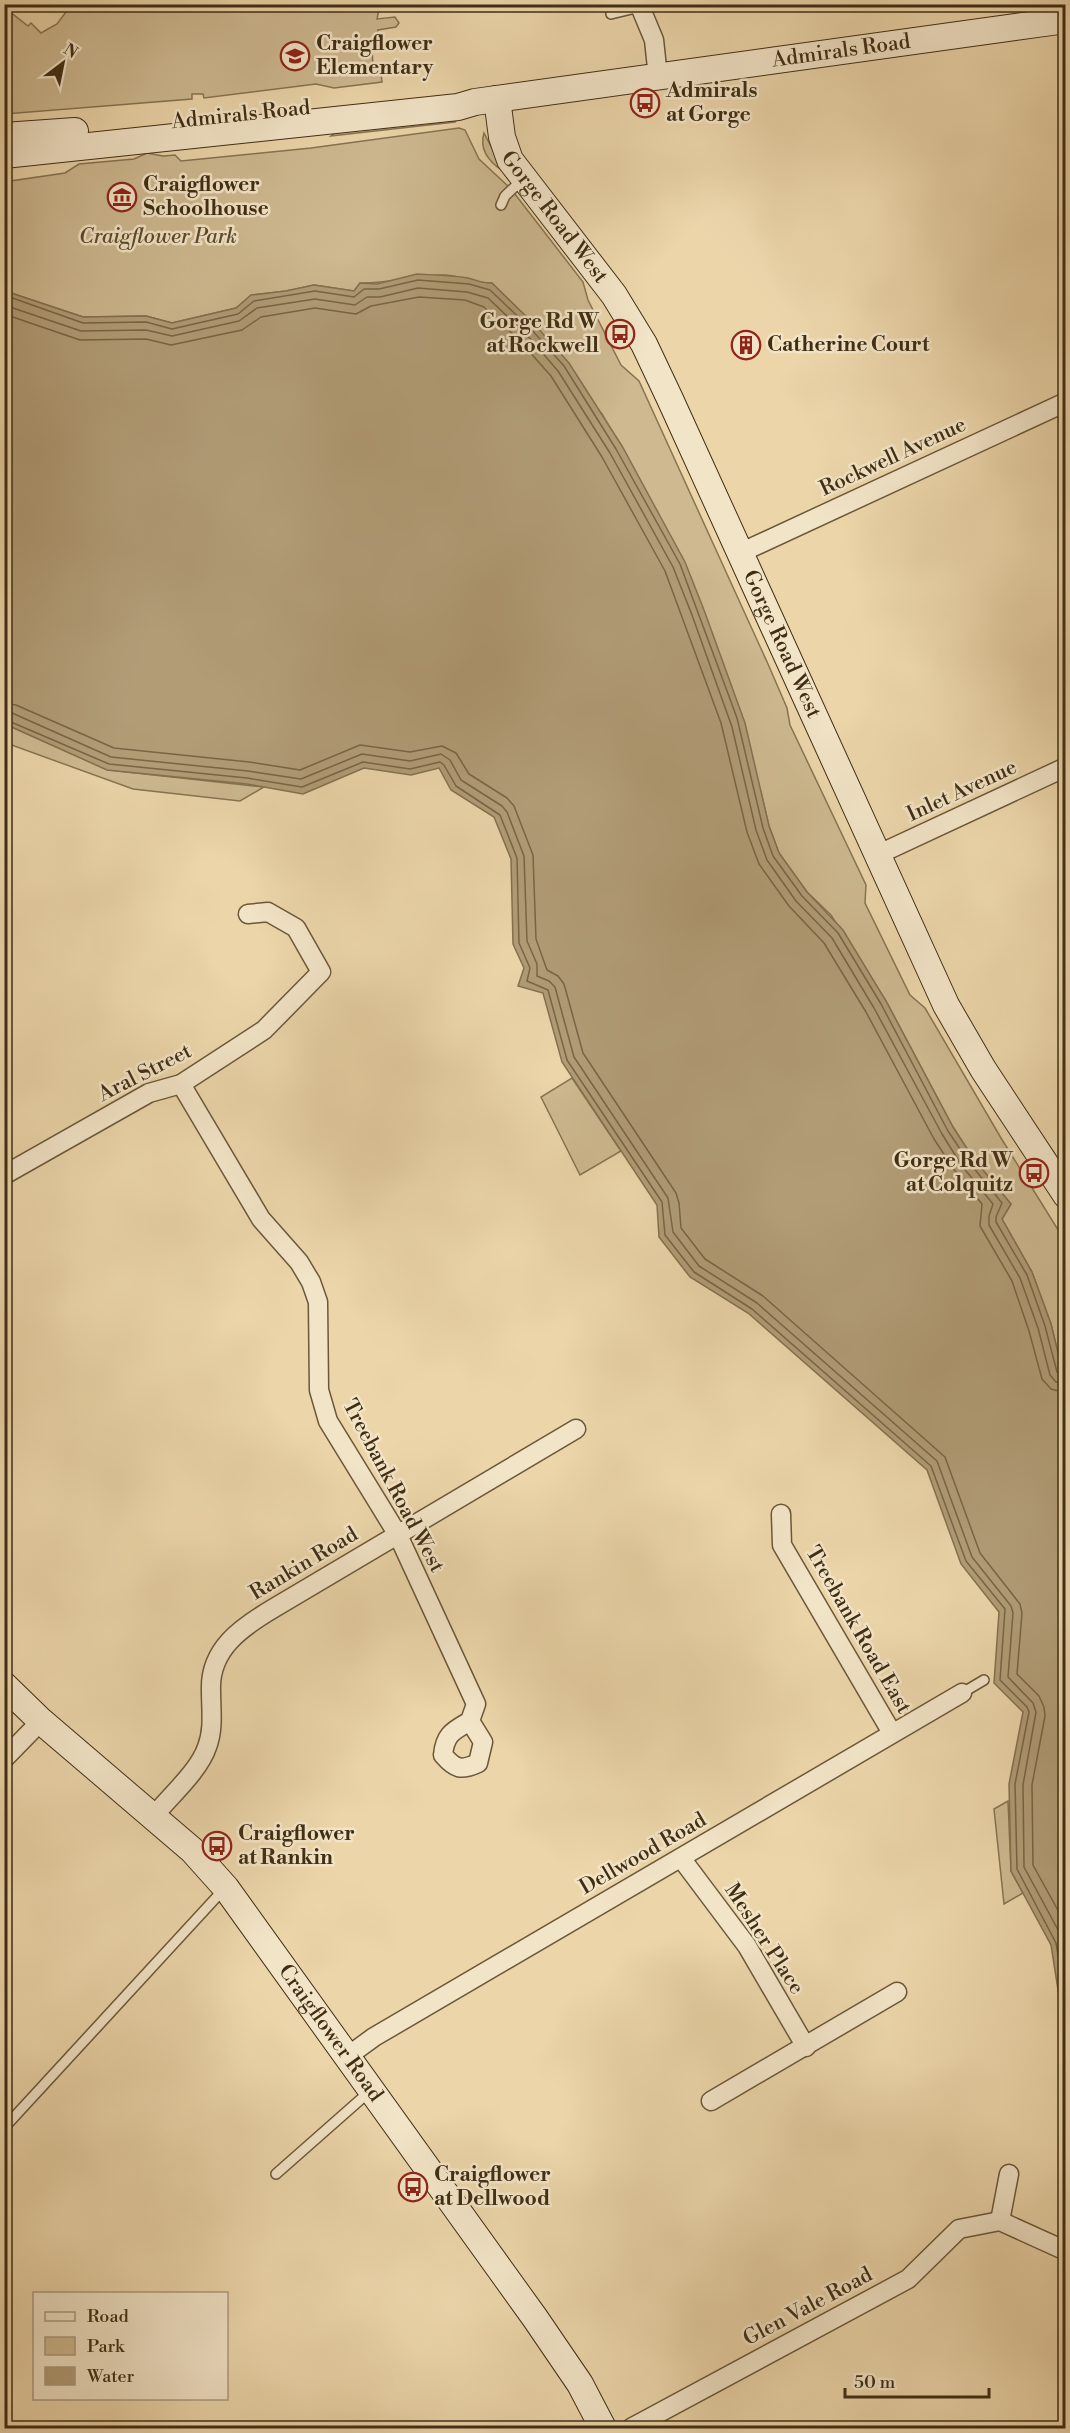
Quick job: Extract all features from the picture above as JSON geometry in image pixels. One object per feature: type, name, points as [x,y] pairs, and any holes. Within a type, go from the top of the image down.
[{"type":"main road","name":"Admirals Road","points":[[4,155],[447,108],[486,100],[1065,20]]},
{"type":"main road","name":"Admirals Road","points":[[4,136],[203,120],[457,91],[486,100]]},
{"type":"main road","name":"Gorge Road West","points":[[486,100],[510,160],[575,255],[614,295],[644,344],[932,976],[962,1035],[1064,1187]]},
{"type":"main road","name":"Craigflower Road","points":[[4,1685],[41,1721],[192,1850],[225,1888],[372,2089],[548,2337],[580,2384],[603,2428]]},
{"type":"street","points":[[639,6],[654,40],[658,77]]},
{"type":"street","name":"Rockwell Avenue","points":[[740,553],[1065,402]]},
{"type":"street","name":"Inlet Avenue","points":[[877,855],[1065,767]]},
{"type":"street","name":"Aral Street","points":[[4,1175],[149,1093],[182,1084],[264,1030],[321,972],[296,928],[268,912],[248,914]]},
{"type":"street","name":"Treebank Road West","points":[[182,1084],[261,1219],[299,1262],[311,1282],[318,1302],[319,1390],[323,1408],[328,1421],[398,1535],[476,1704],[470,1721]]},
{"type":"street","name":"Rankin Road","points":[[154,1816],[203,1757],[212,1725],[211,1682],[213,1672],[229,1640],[243,1627],[576,1429]]},
{"type":"street","name":"Treebank Road East","points":[[781,1514],[782,1545],[892,1733]]},
{"type":"street","name":"Dellwood Road","points":[[348,2056],[374,2037],[962,1693]]},
{"type":"street","points":[[4,1759],[41,1721]]},
{"type":"street","name":"Mesher Place","points":[[681,1858],[747,1946],[806,2047]]},
{"type":"street","points":[[711,2101],[897,1992]]},
{"type":"street","points":[[1009,2174],[1000,2221],[1065,2251]]},
{"type":"street","name":"Glen Vale Road","points":[[631,2428],[908,2279],[959,2229],[1000,2221]]},
{"type":"lane","points":[[611,14],[639,6]]},
{"type":"lane","points":[[501,205],[505,196],[523,179]]},
{"type":"lane","points":[[962,1693],[984,1680]]},
{"type":"lane","points":[[4,2128],[225,1888]]},
{"type":"lane","points":[[276,2174],[372,2089]]},
{"type":"green space","name":"Craigflower Elementary","points":[[72,4],[380,5],[377,19],[395,17],[399,23],[396,27],[378,30],[372,49],[373,66],[380,66],[382,82],[334,88],[316,84],[204,98],[203,94],[192,94],[192,99],[5,114],[5,8],[28,26],[31,23],[41,33],[57,24]]},
{"type":"green space","points":[[459,118],[455,122],[331,136],[336,132]]},
{"type":"green space","name":"Craigflower Park","points":[[459,128],[465,130],[479,159],[511,189],[583,282],[588,300],[621,365],[639,381],[768,664],[787,708],[790,725],[866,885],[865,903],[910,995],[925,1008],[1001,1138],[1065,1241],[1065,1382],[1051,1324],[1032,1272],[1002,1219],[1011,1204],[973,1158],[953,1127],[886,1001],[831,915],[807,892],[779,853],[769,826],[761,792],[646,492],[602,414],[492,283],[435,275],[360,283],[354,291],[314,285],[252,295],[236,308],[172,323],[146,316],[83,317],[11,293],[5,288],[4,182],[65,173],[79,164],[134,159],[147,153],[163,156],[175,155],[181,161],[311,148]]},
{"type":"green space","points":[[484,133],[503,171],[486,155],[483,145]]},
{"type":"green space","points":[[5,724],[108,770],[264,787],[240,801],[133,789],[6,743]]},
{"type":"green space","points":[[572,1078],[621,1151],[580,1175],[541,1097]]},
{"type":"green space","points":[[1008,1801],[1011,1871],[1023,1893],[1004,1904],[994,1809]]},
{"type":"water","points":[[417,274],[462,277],[492,283],[535,325],[569,363],[622,446],[685,562],[745,723],[769,826],[779,853],[807,892],[843,930],[886,1001],[953,1127],[973,1158],[1011,1204],[1002,1219],[1032,1272],[1051,1324],[1065,1382],[1065,2017],[1061,2009],[1051,1945],[1011,1871],[1009,1784],[1023,1712],[994,1683],[999,1612],[961,1564],[927,1470],[748,1313],[690,1277],[659,1237],[657,1205],[562,1062],[543,993],[518,986],[524,968],[513,944],[511,859],[494,817],[451,790],[439,768],[411,775],[364,768],[303,794],[247,784],[107,770],[5,724],[5,288],[11,293],[83,317],[146,316],[172,323],[236,308],[251,295],[314,285],[354,291],[360,283],[377,284]]},
{"type":"place","name":"Craigflower Elementary","points":[[295,56]]},
{"type":"place","name":"Admirals at Gorge","points":[[645,103]]},
{"type":"place","name":"Craigflower Schoolhouse","points":[[122,197]]},
{"type":"place","name":"Gorge Rd W at Rockwell","points":[[620,334]]},
{"type":"place","name":"Catherine Court","points":[[746,345]]},
{"type":"place","name":"Gorge Rd W at Colquitz","points":[[1034,1173]]},
{"type":"place","name":"Craigflower at Rankin","points":[[217,1846]]},
{"type":"place","name":"Craigflower at Dellwood","points":[[413,2187]]}]
